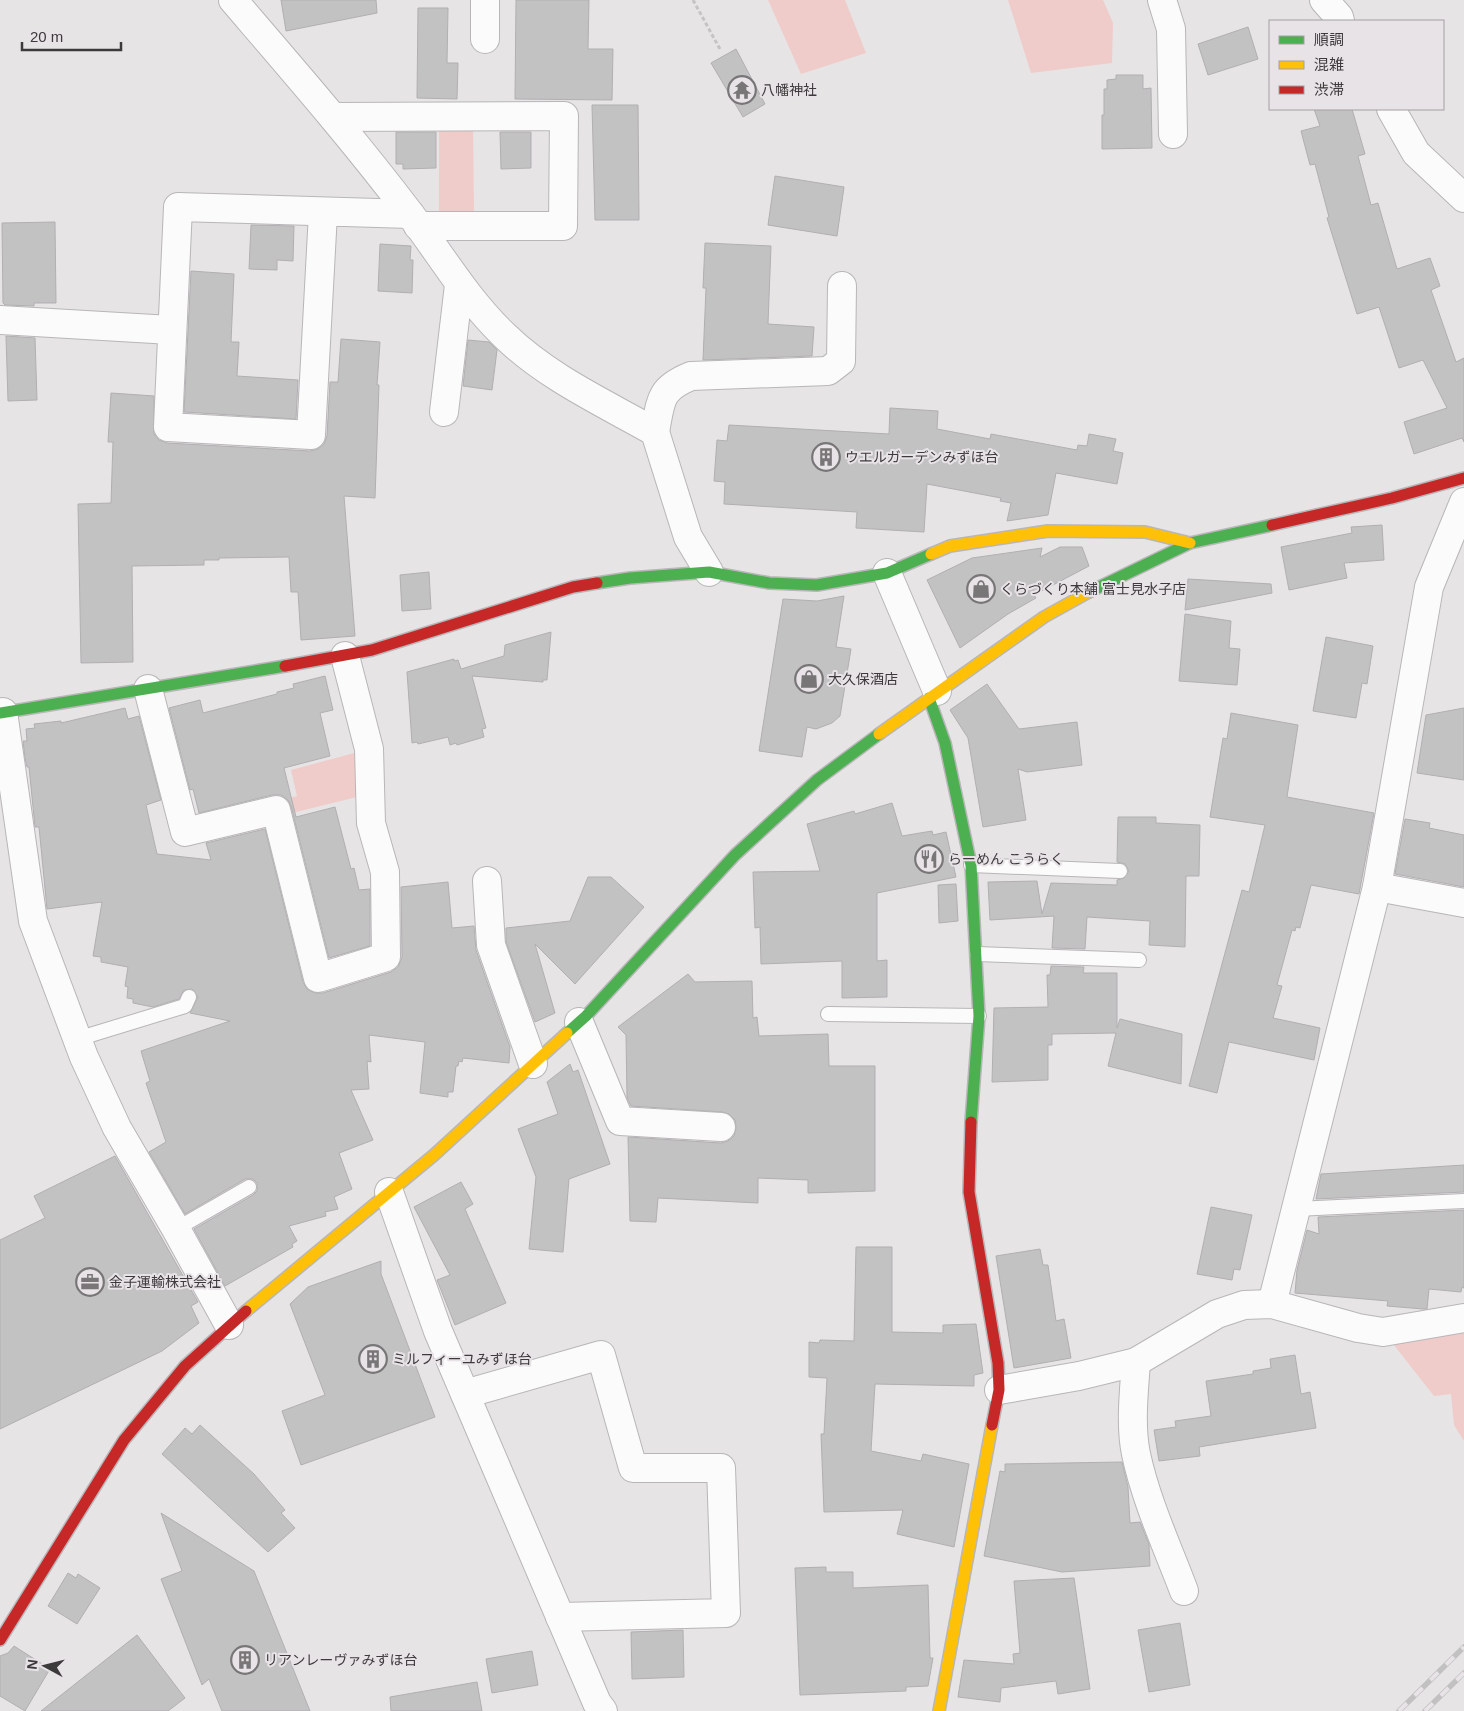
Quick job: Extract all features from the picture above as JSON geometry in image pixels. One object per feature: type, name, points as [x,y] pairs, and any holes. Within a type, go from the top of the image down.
[{"type":"street","points":[[234,0],[333,117],[414,220],[459,285],[505,337],[556,376],[654,432]]},
{"type":"street","points":[[485,0],[485,39]]},
{"type":"street","points":[[1162,0],[1171,29],[1173,134]]},
{"type":"street","points":[[1324,0],[1340,20]]},
{"type":"street","points":[[1392,110],[1416,153],[1464,198]]},
{"type":"street","points":[[323,213],[311,435],[168,427],[178,206],[323,213],[414,220],[563,226],[564,116],[333,117]]},
{"type":"street","points":[[444,412],[459,285]]},
{"type":"street","points":[[709,572],[688,537],[654,432],[662,398],[673,383],[691,376],[828,371],[841,361],[842,286]]},
{"type":"street","points":[[0,320],[171,330]]},
{"type":"street","points":[[0,1640],[124,1440],[179,1373],[229,1325],[434,1155],[579,1022],[735,855],[817,780],[1044,617],[1108,581],[1190,544],[1392,498],[1464,478]]},
{"type":"street","points":[[1272,1304],[1377,887],[1429,587],[1464,502]]},
{"type":"street","points":[[229,1325],[117,1128],[77,1039],[34,921],[2,712],[346,656],[372,650],[572,587],[630,578],[709,572],[769,583],[817,585],[887,573],[950,546],[1048,531],[1145,532],[1190,544]]},
{"type":"street","points":[[887,573],[933,695],[946,743],[963,835],[971,864],[979,1016],[969,1146],[969,1192],[998,1363],[999,1390],[975,1509],[939,1711]]},
{"type":"street","points":[[148,689],[185,832],[276,810],[318,978],[386,957],[385,872],[371,823],[369,749],[346,656]]},
{"type":"street","points":[[487,881],[491,945],[533,1064]]},
{"type":"street","points":[[1377,887],[1464,903]]},
{"type":"street","points":[[579,1022],[620,1121],[721,1127]]},
{"type":"street","points":[[389,1192],[438,1331],[597,1703],[603,1711]]},
{"type":"street","points":[[999,1390],[1079,1376],[1136,1362],[1217,1314],[1244,1305],[1272,1304],[1358,1328],[1383,1332],[1464,1318]]},
{"type":"street","points":[[465,1394],[601,1355],[633,1468],[720,1468],[726,1613],[560,1617]]},
{"type":"street","points":[[1136,1362],[1134,1417],[1136,1453],[1146,1490],[1184,1591]]},
{"type":"lane","points":[[971,864],[1120,871]]},
{"type":"lane","points":[[977,954],[1139,960]]},
{"type":"lane","points":[[77,1039],[185,1006],[189,997]]},
{"type":"lane","points":[[828,1014],[979,1016]]},
{"type":"lane","points":[[176,1229],[249,1187]]},
{"type":"lane","points":[[1296,1209],[1464,1201]]},
{"type":"path","points":[[693,0],[721,51]]},
{"type":"shaded area","points":[[768,0],[845,0],[866,53],[801,74]]},
{"type":"shaded area","points":[[1008,0],[1103,0],[1113,23],[1112,63],[1031,73]]},
{"type":"shaded area","points":[[473,126],[474,211],[439,211],[439,127]]},
{"type":"shaded area","points":[[358,752],[357,797],[288,814],[285,799],[297,796],[291,770]]},
{"type":"shaded area","points":[[1464,1330],[1464,1441],[1454,1425],[1451,1394],[1434,1396],[1390,1340]]},
{"type":"building","points":[[281,0],[376,0],[377,13],[286,31]]},
{"type":"building","points":[[516,0],[589,0],[588,49],[613,49],[612,100],[515,99]]},
{"type":"building","points":[[418,8],[448,8],[447,63],[458,63],[457,99],[417,98]]},
{"type":"building","points":[[1248,27],[1258,59],[1208,75],[1198,44]]},
{"type":"building","name":"八幡神社","points":[[736,49],[765,104],[743,117],[711,63]]},
{"type":"building","points":[[1116,75],[1143,75],[1143,89],[1151,88],[1152,148],[1102,149],[1104,89],[1107,89],[1107,80],[1116,79]]},
{"type":"building","points":[[592,105],[638,105],[639,220],[595,220]]},
{"type":"building","points":[[1314,110],[1352,110],[1365,154],[1358,156],[1371,205],[1378,203],[1397,269],[1430,258],[1440,286],[1431,290],[1456,362],[1464,358],[1464,442],[1462,438],[1414,454],[1404,422],[1447,408],[1423,360],[1399,368],[1379,307],[1357,314],[1327,218],[1329,217],[1315,164],[1310,165],[1301,131],[1320,126]]},
{"type":"building","points":[[396,132],[436,132],[436,168],[403,169],[403,164],[396,164]]},
{"type":"building","points":[[500,132],[531,132],[531,168],[501,169]]},
{"type":"building","points":[[775,176],[844,187],[837,236],[768,225]]},
{"type":"building","points":[[55,222],[56,303],[34,303],[34,306],[5,305],[3,303],[2,223]]},
{"type":"building","points":[[251,225],[294,226],[293,261],[277,260],[277,270],[249,269]]},
{"type":"building","points":[[705,243],[771,246],[768,324],[814,327],[812,356],[703,360],[706,288],[703,288]]},
{"type":"building","points":[[380,244],[411,246],[410,260],[413,260],[412,293],[378,291]]},
{"type":"building","points":[[191,271],[234,274],[231,342],[239,342],[237,376],[298,380],[296,419],[184,412]]},
{"type":"building","points":[[6,336],[35,338],[37,400],[8,401]]},
{"type":"building","points":[[341,339],[380,342],[377,385],[379,385],[375,498],[344,496],[355,636],[301,640],[298,592],[291,592],[289,557],[219,558],[219,560],[204,560],[204,565],[132,566],[133,662],[81,663],[78,504],[111,503],[113,442],[108,442],[111,393],[154,396],[154,434],[159,440],[167,443],[310,451],[318,449],[324,444],[327,436],[330,382],[338,382]]},
{"type":"building","points":[[468,340],[489,342],[497,350],[492,390],[463,386]]},
{"type":"building","name":"ウエルガーデンみずほ台","points":[[890,408],[938,411],[937,429],[990,439],[991,434],[1077,450],[1078,445],[1087,446],[1089,434],[1116,439],[1113,451],[1123,453],[1117,484],[1056,473],[1048,515],[1007,521],[1011,503],[1000,501],[1001,498],[927,484],[924,532],[856,528],[857,512],[724,504],[725,482],[714,481],[717,440],[727,441],[729,425],[889,434]]},
{"type":"building","points":[[1382,525],[1384,560],[1344,563],[1347,578],[1289,590],[1281,547],[1352,533],[1351,527]]},
{"type":"building","name":"くらづくり本舗 富士見水子店","points":[[1060,547],[1082,547],[1089,566],[1034,595],[1036,598],[1008,614],[960,648],[927,580],[972,558],[1042,548],[1040,557]]},
{"type":"building","points":[[429,572],[431,609],[402,611],[400,575]]},
{"type":"building","points":[[1188,579],[1271,584],[1272,593],[1185,610]]},
{"type":"building","name":"大久保酒店","points":[[844,596],[836,647],[851,649],[840,716],[832,723],[816,729],[807,727],[802,757],[759,751],[783,599],[817,601]]},
{"type":"building","points":[[1185,614],[1231,621],[1229,648],[1240,649],[1237,685],[1179,681]]},
{"type":"building","points":[[551,632],[547,680],[543,680],[543,682],[472,676],[486,728],[482,729],[484,737],[457,745],[456,743],[450,745],[448,737],[418,744],[417,742],[412,743],[407,672],[454,659],[454,661],[458,660],[461,669],[504,656],[505,645]]},
{"type":"building","points":[[1326,637],[1373,646],[1367,684],[1362,683],[1356,718],[1313,711]]},
{"type":"building","points":[[325,676],[333,710],[320,713],[330,756],[284,768],[296,817],[335,807],[351,869],[354,868],[359,890],[370,889],[370,946],[329,958],[288,800],[281,795],[272,795],[199,813],[193,789],[190,790],[169,708],[200,700],[203,713],[277,694],[277,692],[294,688],[293,684]]},
{"type":"building","points":[[987,684],[1019,729],[1077,722],[1082,765],[1027,772],[1018,769],[1026,820],[983,827],[968,738],[950,710]]},
{"type":"building","points":[[125,708],[128,719],[139,716],[161,800],[146,805],[157,854],[211,860],[206,843],[265,829],[303,982],[307,989],[315,993],[323,993],[391,972],[398,967],[402,957],[401,887],[448,882],[452,928],[474,926],[476,950],[510,1047],[509,1063],[463,1058],[462,1062],[459,1061],[458,1066],[456,1066],[453,1092],[448,1092],[448,1097],[420,1093],[425,1042],[369,1035],[371,1062],[367,1061],[369,1089],[351,1090],[373,1140],[339,1153],[352,1189],[334,1197],[338,1209],[325,1212],[326,1216],[289,1226],[297,1241],[292,1244],[293,1247],[225,1286],[194,1229],[253,1195],[257,1191],[257,1183],[253,1179],[245,1179],[185,1214],[149,1152],[166,1142],[146,1083],[150,1081],[141,1051],[230,1021],[190,1013],[198,997],[192,989],[184,990],[179,999],[153,1007],[133,1003],[133,999],[127,998],[128,987],[125,986],[128,967],[101,962],[101,957],[93,956],[102,902],[47,909],[39,827],[35,827],[29,767],[27,767],[23,741],[27,741],[26,729],[35,728],[34,724],[61,721],[61,723]]},
{"type":"building","points":[[1464,708],[1464,780],[1417,773],[1426,715]]},
{"type":"building","points":[[1231,713],[1298,725],[1287,797],[1374,813],[1359,894],[1311,885],[1300,928],[1296,927],[1295,931],[1292,930],[1277,985],[1282,986],[1273,1018],[1320,1028],[1314,1060],[1229,1042],[1217,1093],[1189,1086],[1242,890],[1249,892],[1265,825],[1210,817],[1223,738],[1227,739]]},
{"type":"building","points":[[892,803],[902,836],[932,831],[933,835],[946,832],[956,877],[877,893],[877,961],[887,960],[887,997],[842,998],[842,961],[761,964],[760,927],[755,928],[753,872],[820,871],[807,824],[854,811],[855,814]]},
{"type":"building","points":[[1118,817],[1156,817],[1156,823],[1200,825],[1199,876],[1186,876],[1185,947],[1149,945],[1150,921],[1087,917],[1085,949],[1052,948],[1054,916],[990,920],[988,882],[1037,881],[1042,914],[1051,883],[1117,885],[1117,880],[1124,878],[1129,871],[1125,864],[1117,862]]},
{"type":"building","points":[[1405,819],[1430,823],[1429,828],[1464,835],[1464,887],[1395,874]]},
{"type":"building","points":[[588,877],[611,877],[644,907],[575,984],[535,944],[555,1013],[535,1022],[506,942],[506,928],[570,921]]},
{"type":"building","points":[[956,884],[958,921],[939,923],[938,885]]},
{"type":"building","points":[[1051,966],[1084,967],[1083,973],[1117,973],[1117,1028],[1120,1019],[1182,1034],[1181,1084],[1108,1066],[1116,1033],[1052,1034],[1052,1045],[1048,1045],[1048,1080],[992,1082],[994,1008],[1048,1007],[1047,975],[1050,975]]},
{"type":"building","points":[[688,974],[695,982],[752,981],[753,1018],[757,1017],[759,1036],[828,1034],[829,1066],[875,1066],[875,1191],[808,1193],[808,1180],[758,1178],[758,1203],[658,1198],[656,1222],[630,1221],[628,1137],[721,1143],[728,1141],[734,1136],[736,1128],[735,1120],[729,1114],[722,1112],[631,1106],[627,1098],[626,1035],[618,1027]]},
{"type":"building","points":[[570,1064],[573,1072],[578,1070],[610,1164],[569,1179],[563,1252],[529,1249],[536,1177],[518,1129],[558,1114],[547,1082]]},
{"type":"building","name":"金子運輸株式会社","points":[[115,1156],[198,1302],[191,1306],[199,1323],[162,1351],[0,1429],[0,1240],[45,1218],[34,1196]]},
{"type":"building","points":[[1464,1165],[1464,1192],[1316,1199],[1321,1174]]},
{"type":"building","points":[[461,1182],[473,1204],[465,1209],[506,1303],[455,1325],[437,1280],[450,1275],[414,1207]]},
{"type":"building","points":[[1211,1207],[1252,1215],[1240,1270],[1234,1269],[1232,1280],[1197,1274]]},
{"type":"building","points":[[1464,1210],[1464,1288],[1462,1287],[1461,1292],[1429,1289],[1427,1309],[1387,1306],[1388,1301],[1295,1293],[1297,1270],[1307,1230],[1319,1234],[1318,1217]]},
{"type":"building","points":[[856,1247],[892,1247],[892,1332],[943,1333],[943,1325],[976,1324],[983,1373],[974,1375],[974,1386],[875,1384],[871,1451],[921,1461],[923,1454],[969,1464],[954,1547],[897,1534],[903,1510],[824,1512],[821,1434],[824,1434],[827,1378],[809,1377],[809,1342],[819,1343],[820,1340],[854,1341]]},
{"type":"building","points":[[1040,1249],[1043,1265],[1048,1265],[1056,1321],[1064,1319],[1071,1358],[1014,1368],[996,1256]]},
{"type":"building","name":"ミルフィーユみずほ台","points":[[381,1261],[381,1274],[435,1417],[301,1465],[282,1411],[325,1395],[290,1304],[308,1287]]},
{"type":"building","points":[[1295,1355],[1301,1394],[1310,1392],[1316,1428],[1199,1447],[1200,1456],[1159,1461],[1154,1430],[1176,1427],[1175,1421],[1211,1416],[1206,1381],[1253,1374],[1253,1371],[1271,1368],[1270,1359]]},
{"type":"building","points":[[200,1425],[254,1474],[285,1510],[281,1513],[295,1528],[268,1552],[162,1454],[185,1428],[192,1434]]},
{"type":"building","points":[[1122,1462],[1128,1487],[1130,1523],[1140,1522],[1149,1544],[1150,1566],[1062,1572],[984,1556],[1000,1471],[1005,1472],[1005,1464]]},
{"type":"building","name":"リアンレーヴァみずほ台","points":[[161,1513],[254,1571],[310,1711],[222,1711],[209,1679],[202,1685],[161,1579],[182,1571]]},
{"type":"building","points":[[826,1567],[826,1572],[853,1572],[853,1588],[928,1585],[930,1658],[933,1658],[928,1686],[906,1687],[906,1691],[800,1695],[795,1568]]},
{"type":"building","points":[[68,1573],[76,1578],[78,1574],[100,1588],[77,1624],[48,1606]]},
{"type":"building","points":[[1074,1578],[1090,1689],[1058,1694],[1056,1681],[1001,1688],[1000,1702],[958,1697],[964,1660],[1014,1664],[1013,1654],[1020,1653],[1014,1581]]},
{"type":"building","points":[[1180,1623],[1190,1685],[1149,1692],[1138,1630]]},
{"type":"building","points":[[683,1630],[684,1677],[632,1679],[631,1632]]},
{"type":"building","points":[[137,1635],[185,1698],[168,1711],[41,1711]]},
{"type":"building","points":[[14,1646],[50,1669],[25,1711],[0,1696],[0,1656],[8,1653]]},
{"type":"building","points":[[532,1651],[538,1685],[492,1693],[486,1659]]},
{"type":"building","points":[[477,1682],[482,1711],[391,1711],[390,1697]]},
{"type":"railway","points":[[1399,1711],[1464,1647]]},
{"type":"railway","points":[[1425,1711],[1464,1673]]},
{"type":"traffic: fast","points":[[1089,592],[1190,543],[1272,525]]},
{"type":"traffic: fast","points":[[597,583],[630,578],[709,572],[769,583],[817,585],[887,573],[931,554]]},
{"type":"traffic: fast","points":[[0,713],[285,666]]},
{"type":"traffic: fast","points":[[929,698],[945,743],[971,865],[979,1016],[971,1122]]},
{"type":"traffic: fast","points":[[567,1033],[586,1016],[735,855],[817,780],[879,734]]},
{"type":"traffic: slow","points":[[931,554],[950,546],[1048,531],[1145,532],[1190,543]]},
{"type":"traffic: slow","points":[[879,734],[1044,617],[1089,592]]},
{"type":"traffic: slow","points":[[246,1311],[434,1155],[567,1033]]},
{"type":"traffic: slow","points":[[939,1711],[992,1425]]},
{"type":"traffic: jam","points":[[1272,525],[1392,498],[1464,478]]},
{"type":"traffic: jam","points":[[285,666],[372,650],[573,587],[597,583]]},
{"type":"traffic: jam","points":[[971,1122],[969,1192],[998,1363],[999,1390],[992,1425]]},
{"type":"traffic: jam","points":[[0,1640],[124,1440],[185,1366],[246,1311]]},
{"type":"place","name":"八幡神社","points":[[742,90]]},
{"type":"place","name":"ウエルガーデンみずほ台","points":[[826,457]]},
{"type":"place","name":"くらづくり本舗 富士見水子店","points":[[981,589]]},
{"type":"place","name":"大久保酒店","points":[[809,679]]},
{"type":"place","name":"らーめん こうらく","points":[[929,859]]},
{"type":"place","name":"金子運輸株式会社","points":[[90,1282]]},
{"type":"place","name":"ミルフィーユみずほ台","points":[[373,1359]]},
{"type":"place","name":"リアンレーヴァみずほ台","points":[[245,1660]]}]
